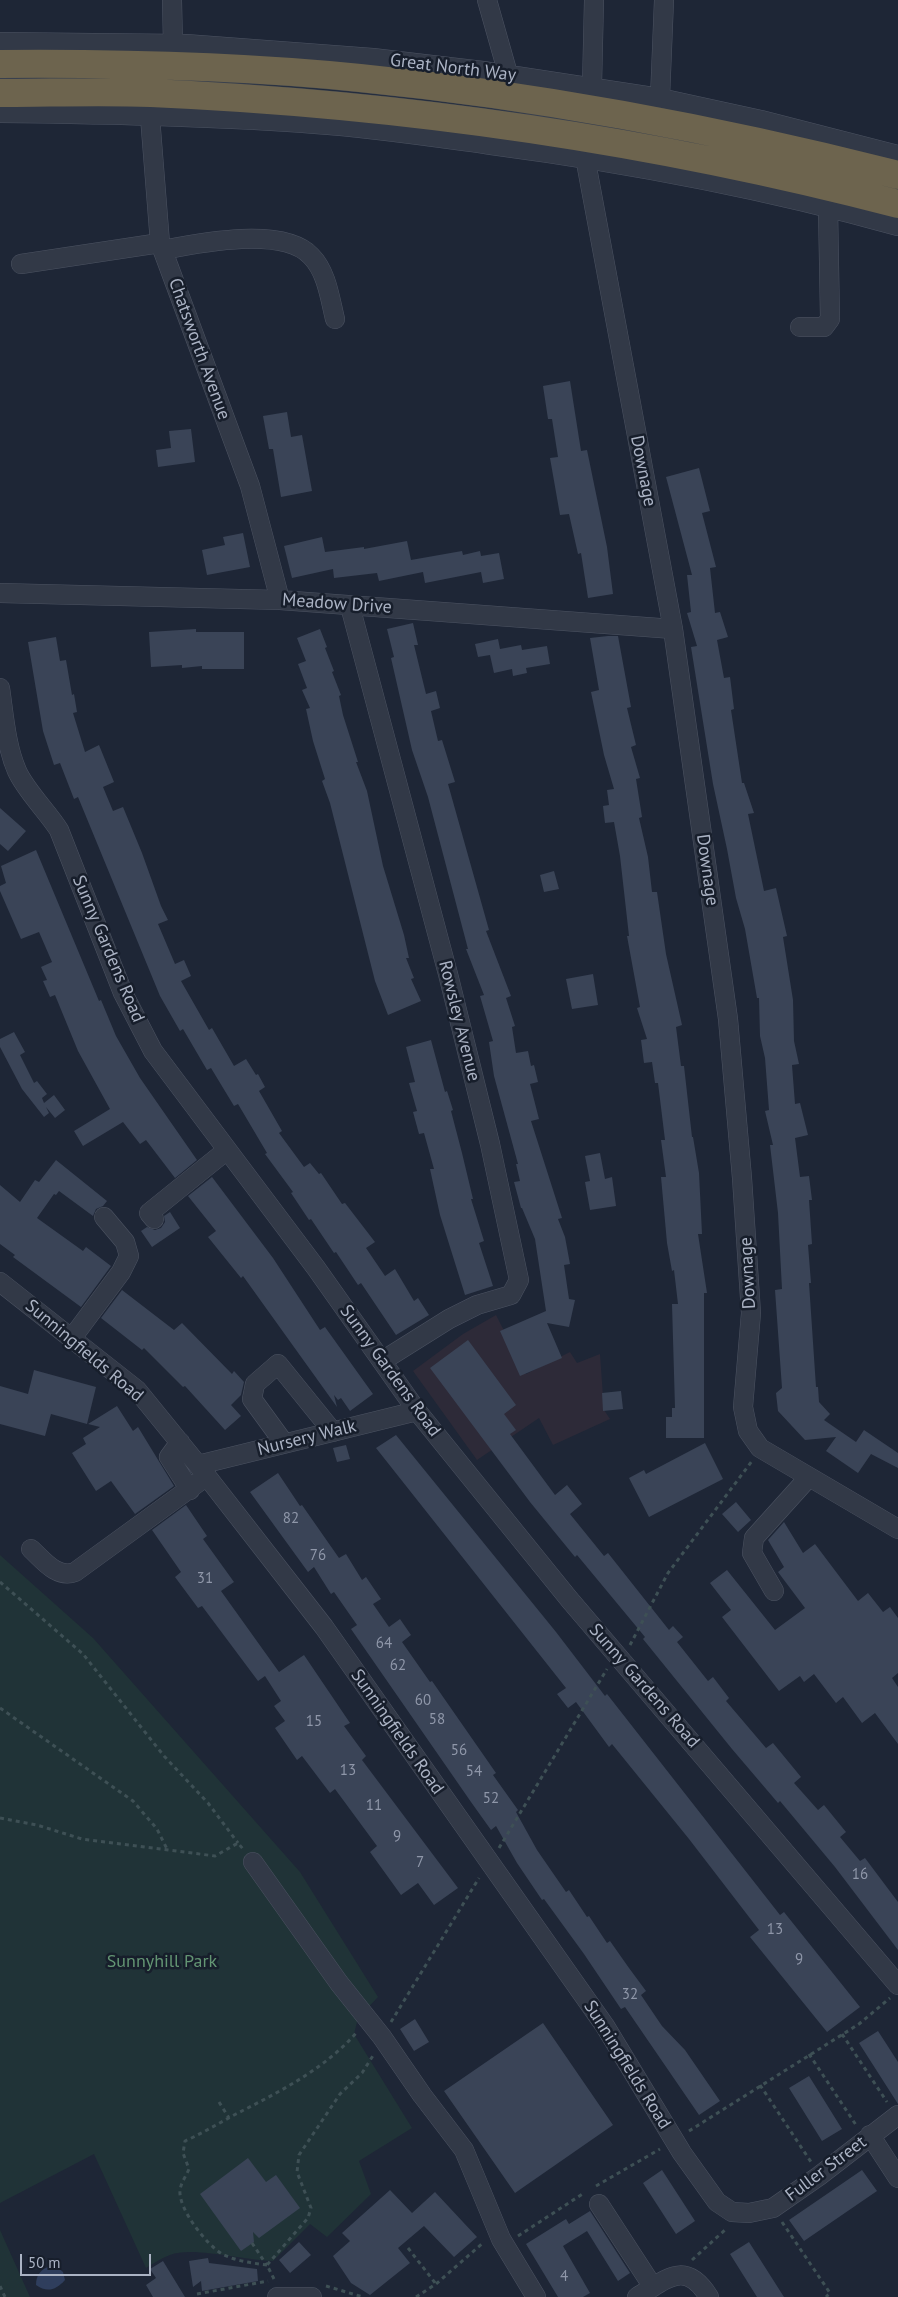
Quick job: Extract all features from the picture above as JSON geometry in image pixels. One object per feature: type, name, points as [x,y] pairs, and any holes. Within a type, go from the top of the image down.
[{"type":"highway","name":"Great North Way","points":[[0,64],[129,64],[234,68],[359,78],[492,94],[581,107],[754,140],[898,174]]},
{"type":"highway","points":[[0,93],[149,104],[263,99],[377,109],[504,124],[585,147],[689,156],[898,204]]},
{"type":"street","points":[[172,0],[173,44]]},
{"type":"street","points":[[487,0],[508,74]]},
{"type":"street","points":[[592,86],[594,0]]},
{"type":"street","points":[[660,98],[664,0]]},
{"type":"street","name":"Great North Way","points":[[0,42],[173,44],[373,58],[508,74],[660,98],[762,120],[898,155]]},
{"type":"street","points":[[0,113],[149,104]]},
{"type":"street","name":"Chatsworth Avenue","points":[[149,104],[161,246],[250,486],[280,600]]},
{"type":"street","points":[[585,147],[650,168],[828,208],[898,226]]},
{"type":"street","name":"Downage","points":[[585,147],[673,629],[728,1019],[742,1178],[751,1313],[743,1407],[748,1431],[760,1448],[898,1529]]},
{"type":"street","points":[[800,327],[824,327],[830,319],[828,208]]},
{"type":"street","points":[[21,264],[161,246],[236,239],[288,243],[311,256],[317,264],[324,277],[335,319]]},
{"type":"street","name":"Meadow Drive","points":[[0,593],[280,600],[673,629]]},
{"type":"street","name":"Rowsley Avenue","points":[[350,606],[448,974],[490,1144],[519,1280],[511,1295],[477,1305],[449,1319],[382,1361]]},
{"type":"street","name":"Sunny Gardens Road","points":[[0,688],[10,749],[8,770],[44,808],[60,830],[123,993],[154,1051],[316,1268],[417,1411],[895,1991]]},
{"type":"street","points":[[154,1219],[149,1213],[228,1150]]},
{"type":"street","points":[[72,1338],[120,1272],[129,1256],[125,1242],[104,1217]]},
{"type":"street","name":"Sunningfields Road","points":[[0,1282],[137,1390],[180,1442],[324,1627],[605,2026],[675,2140],[717,2202],[732,2212],[749,2213]]},
{"type":"street","points":[[284,1443],[252,1399],[255,1384],[278,1364],[333,1432]]},
{"type":"street","name":"Nursery Walk","points":[[202,1470],[284,1443],[417,1411]]},
{"type":"street","points":[[180,1442],[170,1453],[170,1461],[190,1490]]},
{"type":"street","points":[[31,1549],[60,1574],[68,1575],[190,1490],[202,1470]]},
{"type":"street","points":[[774,1591],[752,1553],[754,1538],[809,1477]]},
{"type":"street","points":[[253,1862],[366,2019],[382,2037],[464,2150],[501,2239],[536,2297]]},
{"type":"street","name":"Fuller Street","points":[[749,2213],[773,2208],[819,2176],[897,2116]]},
{"type":"street","points":[[868,2137],[898,2178]]},
{"type":"street","points":[[599,2204],[653,2288]]},
{"type":"street","points":[[637,2297],[674,2275],[691,2277],[702,2285],[709,2297]]},
{"type":"street","points":[[277,2297],[312,2297]]},
{"type":"path","points":[[267,2265],[308,2218],[311,2208],[297,2172],[299,2154],[340,2094],[362,2073],[382,2037],[490,1864],[608,1666],[620,1658],[627,1650],[668,1573],[748,1466]]},
{"type":"path","points":[[0,1582],[83,1654],[164,1756],[208,1803],[253,1862]]},
{"type":"path","points":[[0,1708],[133,1802],[157,1829],[168,1851]]},
{"type":"path","points":[[0,1818],[38,1825],[82,1839],[215,1856],[238,1842]]},
{"type":"path","points":[[675,2140],[859,2024],[895,1991]]},
{"type":"path","points":[[267,2265],[244,2263],[220,2253],[200,2234],[185,2210],[180,2192],[189,2169],[183,2153],[185,2141],[301,2078],[330,2058],[356,2034],[366,2019]]},
{"type":"path","points":[[842,2034],[897,2116]]},
{"type":"path","points":[[809,2054],[868,2137]]},
{"type":"path","points":[[760,2085],[819,2176]]},
{"type":"path","points":[[219,2102],[229,2118]]},
{"type":"path","points":[[773,2208],[830,2294],[826,2297]]},
{"type":"path","points":[[674,2275],[686,2267],[732,2223],[749,2213]]},
{"type":"path","points":[[416,2297],[436,2284],[489,2238],[501,2239]]},
{"type":"path","points":[[197,2294],[274,2279],[252,2243]]},
{"type":"path","points":[[408,2248],[436,2284]]},
{"type":"path","points":[[0,2286],[5,2297]]},
{"type":"shaded area","points":[[496,1315],[526,1374],[570,1352],[577,1363],[600,1354],[604,1410],[610,1419],[553,1445],[539,1418],[477,1460],[413,1371],[463,1334]]},
{"type":"green space","name":"Sunnyhill Park","points":[[0,1555],[93,1638],[300,1872],[378,1997],[358,2018],[354,2034],[412,2128],[359,2161],[371,2194],[327,2237],[310,2224],[273,2261],[192,2252],[167,2256],[146,2268],[94,2154],[0,2203]]},
{"type":"green space","points":[[0,2230],[30,2297],[0,2297]]},
{"type":"water","points":[[48,2267],[57,2267],[63,2272],[65,2280],[55,2288],[48,2290],[36,2285],[39,2274]]},
{"type":"building","points":[[570,381],[581,451],[587,450],[607,547],[613,594],[588,598],[581,553],[578,554],[569,514],[560,515],[550,458],[558,457],[552,419],[548,419],[543,386]]},
{"type":"building","points":[[287,412],[291,437],[302,435],[312,491],[281,497],[273,449],[269,449],[263,416]]},
{"type":"building","points":[[191,429],[195,462],[158,467],[156,450],[171,448],[169,431]]},
{"type":"building","points":[[699,468],[710,511],[702,513],[716,567],[710,568],[715,613],[720,612],[728,637],[717,640],[724,678],[730,677],[734,709],[731,710],[742,783],[744,783],[754,813],[748,814],[764,891],[776,888],[787,936],[783,937],[793,1000],[794,1041],[799,1064],[792,1065],[795,1104],[800,1103],[808,1135],[795,1138],[800,1177],[809,1176],[812,1200],[809,1200],[812,1244],[808,1245],[816,1387],[818,1387],[819,1402],[830,1414],[824,1420],[856,1442],[864,1430],[898,1453],[898,1468],[871,1454],[858,1473],[826,1451],[836,1437],[805,1440],[778,1411],[776,1393],[782,1388],[775,1290],[782,1289],[778,1213],[770,1145],[773,1145],[765,1111],[769,1110],[765,1058],[760,1036],[759,998],[757,998],[745,929],[736,898],[713,784],[691,647],[697,646],[687,613],[691,612],[687,575],[692,575],[666,477]]},
{"type":"building","points":[[243,533],[250,567],[207,575],[202,550],[225,545],[223,537]]},
{"type":"building","points":[[322,537],[325,552],[364,547],[364,549],[407,541],[411,560],[462,551],[463,555],[480,551],[481,556],[499,553],[504,579],[483,583],[481,572],[425,583],[423,572],[379,581],[377,573],[334,578],[333,569],[292,578],[284,546]]},
{"type":"building","points":[[413,623],[418,645],[414,645],[426,694],[436,691],[440,708],[431,711],[438,741],[442,740],[455,782],[448,784],[489,930],[486,931],[511,996],[506,998],[515,1026],[512,1027],[516,1053],[528,1051],[531,1066],[534,1065],[538,1082],[530,1084],[539,1119],[531,1121],[562,1218],[558,1219],[565,1237],[570,1264],[564,1265],[569,1299],[575,1300],[569,1327],[547,1323],[562,1358],[520,1376],[500,1331],[546,1311],[535,1239],[521,1208],[514,1182],[520,1181],[516,1164],[518,1164],[494,1076],[489,1042],[493,1041],[480,996],[484,995],[466,949],[468,949],[428,797],[412,750],[391,658],[394,657],[387,629]]},
{"type":"building","points":[[196,629],[196,632],[244,632],[244,669],[202,669],[202,666],[182,668],[182,665],[151,667],[149,632]]},
{"type":"building","points":[[320,629],[334,671],[332,672],[341,695],[339,696],[343,715],[358,762],[356,762],[367,791],[383,866],[404,935],[409,958],[406,958],[414,978],[411,979],[421,1001],[388,1015],[375,981],[330,803],[322,781],[325,779],[313,741],[306,709],[310,708],[302,690],[307,688],[298,664],[306,661],[297,638]]},
{"type":"building","points":[[618,636],[631,707],[627,708],[636,745],[631,747],[640,778],[636,779],[642,817],[639,818],[648,857],[652,892],[657,892],[666,954],[682,1025],[676,1027],[681,1066],[684,1066],[692,1137],[699,1173],[702,1234],[698,1234],[707,1293],[704,1293],[704,1438],[666,1438],[666,1417],[672,1417],[672,1408],[675,1408],[672,1304],[678,1304],[674,1270],[672,1271],[667,1243],[661,1177],[666,1177],[661,1140],[665,1140],[658,1083],[655,1083],[652,1062],[644,1063],[641,1040],[647,1039],[637,1008],[640,1007],[627,936],[629,936],[620,856],[614,822],[605,823],[603,806],[609,805],[607,790],[614,789],[604,755],[591,692],[599,690],[590,638]]},
{"type":"building","points":[[56,637],[60,661],[66,660],[77,712],[73,713],[85,752],[99,745],[114,782],[103,787],[113,811],[123,807],[168,920],[158,924],[175,964],[184,960],[191,976],[181,981],[209,1030],[212,1028],[234,1066],[246,1059],[256,1075],[258,1074],[265,1087],[259,1091],[282,1131],[279,1133],[304,1167],[310,1163],[319,1174],[321,1173],[342,1204],[345,1203],[375,1242],[366,1248],[385,1276],[395,1269],[414,1301],[418,1298],[429,1315],[396,1335],[361,1283],[358,1285],[336,1252],[334,1253],[311,1219],[309,1220],[291,1193],[293,1192],[265,1154],[267,1153],[238,1104],[234,1106],[211,1068],[207,1070],[183,1029],[180,1031],[160,996],[78,797],[74,799],[60,763],[54,765],[43,731],[28,642]]},
{"type":"building","points":[[498,639],[500,649],[521,645],[522,650],[547,646],[550,664],[526,668],[527,673],[513,676],[512,669],[494,673],[490,655],[478,657],[475,644]]},
{"type":"building","points":[[0,808],[26,831],[8,851],[0,844]]},
{"type":"building","points":[[36,850],[99,1001],[101,1000],[116,1036],[140,1078],[197,1160],[175,1178],[146,1140],[140,1144],[123,1122],[83,1146],[74,1131],[110,1109],[78,1051],[55,995],[50,997],[43,981],[47,980],[41,967],[52,962],[39,932],[21,939],[0,891],[0,886],[6,883],[1,866]]},
{"type":"building","points":[[554,871],[559,889],[544,892],[540,875]]},
{"type":"building","points":[[593,974],[598,1005],[572,1009],[566,979]]},
{"type":"building","points":[[14,1032],[25,1052],[20,1055],[34,1083],[37,1081],[47,1094],[42,1098],[44,1103],[54,1095],[65,1110],[55,1118],[46,1107],[49,1113],[44,1117],[22,1089],[0,1047],[0,1039]]},
{"type":"building","points":[[431,1040],[445,1092],[447,1091],[453,1110],[451,1111],[473,1199],[471,1199],[484,1241],[479,1243],[493,1286],[465,1295],[440,1215],[430,1169],[434,1169],[424,1133],[419,1134],[413,1112],[417,1111],[409,1083],[415,1082],[406,1047]]},
{"type":"building","points":[[600,1153],[605,1179],[612,1177],[616,1206],[590,1210],[585,1182],[590,1181],[585,1156]]},
{"type":"building","points":[[56,1160],[107,1201],[103,1206],[96,1209],[93,1216],[59,1191],[56,1195],[54,1194],[37,1218],[83,1251],[86,1247],[111,1266],[81,1307],[13,1257],[15,1255],[0,1244],[0,1185],[20,1202],[35,1180],[39,1182]]},
{"type":"building","points":[[212,1177],[273,1258],[320,1330],[325,1327],[373,1394],[350,1411],[341,1398],[338,1400],[334,1395],[337,1407],[243,1276],[241,1278],[208,1237],[216,1231],[188,1196]]},
{"type":"building","points":[[170,1212],[180,1228],[152,1247],[141,1231],[147,1227],[155,1230],[161,1228],[165,1222],[164,1216]]},
{"type":"building","points":[[122,1290],[174,1330],[182,1323],[232,1374],[234,1371],[244,1382],[241,1395],[231,1405],[241,1416],[225,1430],[185,1386],[183,1387],[144,1348],[142,1350],[101,1318]]},
{"type":"building","points":[[468,1340],[516,1405],[504,1414],[516,1430],[510,1434],[555,1495],[567,1485],[582,1504],[570,1514],[604,1556],[608,1553],[669,1630],[673,1626],[683,1637],[677,1642],[708,1681],[713,1677],[729,1698],[726,1701],[766,1748],[773,1743],[801,1777],[794,1783],[818,1810],[824,1805],[846,1832],[840,1837],[860,1861],[865,1858],[898,1902],[898,1950],[835,1867],[780,1801],[778,1803],[732,1749],[643,1639],[645,1637],[530,1502],[430,1368]]},
{"type":"building","points":[[34,1370],[96,1387],[87,1424],[51,1414],[45,1436],[0,1424],[0,1386],[28,1394]]},
{"type":"building","points":[[621,1391],[623,1409],[603,1411],[602,1393]]},
{"type":"building","points":[[117,1406],[133,1431],[138,1427],[174,1486],[135,1514],[111,1481],[96,1491],[72,1453],[86,1444],[83,1438],[100,1427],[88,1424]]},
{"type":"building","points":[[396,1435],[556,1632],[605,1696],[607,1694],[780,1915],[784,1912],[860,2007],[827,2032],[750,1937],[759,1930],[689,1839],[612,1744],[609,1747],[576,1702],[568,1708],[557,1694],[566,1688],[376,1448]]},
{"type":"building","points":[[705,1443],[723,1479],[649,1517],[629,1478],[644,1470],[646,1474]]},
{"type":"building","points":[[346,1445],[350,1459],[337,1462],[333,1448]]},
{"type":"building","points":[[278,1473],[339,1558],[346,1554],[362,1580],[366,1577],[381,1599],[373,1604],[389,1627],[400,1619],[411,1635],[402,1642],[430,1682],[432,1681],[496,1773],[493,1775],[518,1810],[516,1812],[537,1850],[566,1892],[569,1890],[607,1943],[610,1941],[646,1991],[641,1995],[662,2026],[685,2050],[720,2101],[699,2115],[625,2007],[621,2009],[584,1954],[544,1899],[542,1900],[517,1863],[496,1826],[491,1830],[471,1802],[351,1629],[357,1625],[334,1592],[331,1594],[314,1567],[308,1572],[250,1492]]},
{"type":"building","points":[[736,1502],[751,1520],[738,1532],[722,1514]]},
{"type":"building","points":[[186,1505],[207,1536],[203,1539],[234,1582],[221,1591],[279,1672],[304,1655],[350,1723],[344,1726],[366,1756],[362,1760],[458,1888],[434,1905],[418,1883],[401,1895],[370,1852],[377,1846],[335,1789],[330,1793],[302,1756],[297,1760],[275,1728],[285,1721],[274,1706],[281,1701],[265,1676],[258,1681],[202,1606],[198,1608],[175,1577],[181,1572],[152,1530]]},
{"type":"building","points":[[784,1522],[803,1553],[815,1544],[858,1601],[868,1593],[883,1612],[890,1607],[898,1618],[898,1673],[892,1678],[898,1687],[898,1744],[875,1713],[862,1723],[843,1697],[836,1703],[814,1674],[804,1682],[800,1676],[779,1691],[722,1617],[731,1610],[710,1583],[727,1570],[775,1630],[805,1608],[778,1572],[784,1567],[768,1540]]},
{"type":"building","points":[[415,2019],[429,2042],[414,2051],[400,2029]]},
{"type":"building","points":[[543,2023],[613,2125],[515,2193],[444,2091]]},
{"type":"building","points":[[878,2031],[898,2062],[898,2104],[859,2043]]},
{"type":"building","points":[[809,2076],[842,2129],[822,2141],[789,2088]]},
{"type":"building","points":[[248,2158],[266,2182],[276,2175],[300,2208],[259,2238],[253,2232],[254,2242],[241,2251],[200,2194]]},
{"type":"building","points":[[662,2170],[695,2221],[676,2234],[643,2183]]},
{"type":"building","points":[[862,2170],[877,2191],[804,2241],[789,2220]]},
{"type":"building","points":[[390,2190],[412,2213],[435,2192],[477,2237],[454,2257],[424,2226],[398,2248],[410,2263],[370,2295],[351,2283],[333,2256],[350,2241],[342,2233]]},
{"type":"building","points":[[590,2211],[630,2273],[618,2281],[587,2231],[563,2246],[590,2293],[583,2297],[558,2297],[526,2244],[566,2219],[569,2224]]},
{"type":"building","points":[[299,2242],[311,2255],[290,2273],[279,2260]]},
{"type":"building","points":[[749,2242],[784,2297],[757,2297],[730,2254]]},
{"type":"building","points":[[208,2258],[209,2263],[257,2269],[258,2281],[202,2291],[201,2281],[193,2287],[189,2261]]},
{"type":"building","points":[[163,2261],[185,2297],[153,2297],[146,2285],[156,2278],[150,2269]]}]
